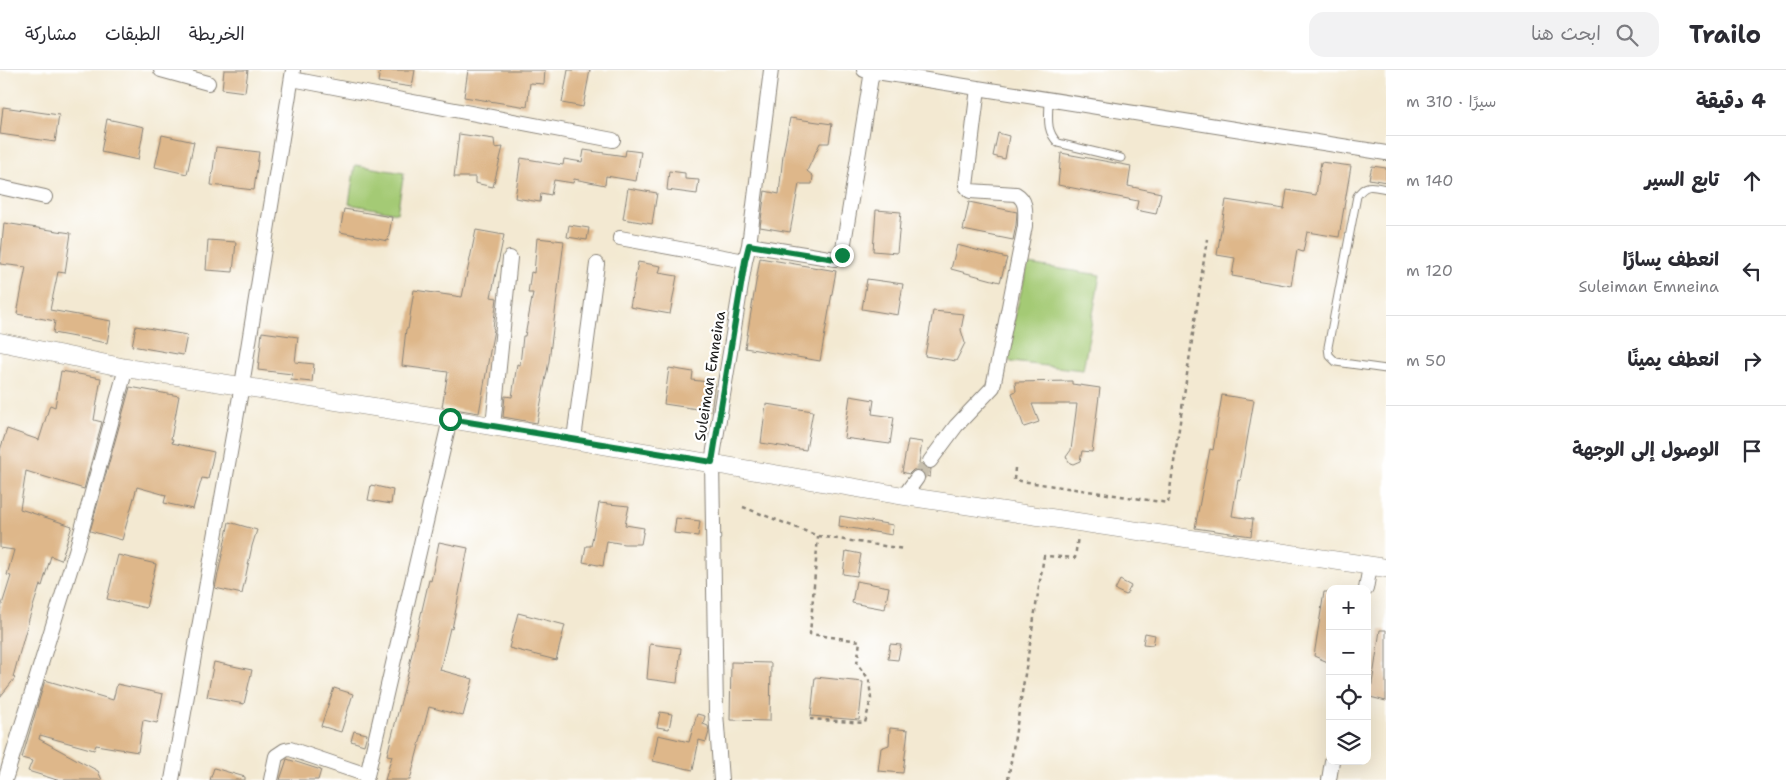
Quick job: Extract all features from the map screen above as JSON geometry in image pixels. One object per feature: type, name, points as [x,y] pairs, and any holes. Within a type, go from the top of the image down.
[{"type":"street","points":[[161,70],[208,83]]},
{"type":"street","name":"Suleiman Emneina","points":[[722,780],[716,713],[712,462],[749,245],[771,70]]},
{"type":"street","points":[[749,245],[835,259],[842,255],[868,71],[1386,153]]},
{"type":"street","points":[[172,780],[242,386],[293,75],[613,140]]},
{"type":"street","points":[[930,461],[956,426],[993,387],[1025,226],[1025,205],[1016,194],[970,191],[966,186],[978,88]]},
{"type":"street","points":[[0,187],[45,197]]},
{"type":"street","points":[[620,238],[745,261]]},
{"type":"street","points":[[493,426],[510,258]]},
{"type":"street","points":[[574,439],[597,264]]},
{"type":"street","points":[[0,342],[126,368],[574,439],[904,496],[1378,567],[1368,585]]},
{"type":"street","points":[[5,780],[76,551],[126,368]]},
{"type":"street","points":[[271,780],[276,756],[284,750],[290,749],[367,777],[450,419]]},
{"type":"street","points":[[904,496],[917,478]]},
{"type":"street","points":[[1328,780],[1331,765]]},
{"type":"lane","points":[[1049,99],[1049,128],[1051,136],[1058,143],[1121,158]]},
{"type":"lane","points":[[1386,189],[1371,186],[1362,188],[1357,196],[1328,347],[1329,355],[1336,362],[1386,369]]},
{"type":"path","points":[[1015,468],[1014,480],[1168,503],[1207,239]]},
{"type":"path","points":[[743,507],[818,536],[904,548]]},
{"type":"path","points":[[1008,780],[1044,556],[1075,558],[1079,522]]},
{"type":"path","points":[[810,719],[865,724],[871,698],[869,679],[857,664],[860,641],[810,634],[818,536]]},
{"type":"green space","points":[[355,165],[404,173],[397,213],[349,204]]},
{"type":"green space","points":[[1028,264],[1100,275],[1083,370],[1011,362],[1005,356]]},
{"type":"building","points":[[224,70],[248,70],[245,92],[222,89]]},
{"type":"building","points":[[380,70],[415,70],[412,87],[378,82]]},
{"type":"building","points":[[468,70],[545,70],[544,84],[530,83],[527,107],[464,97]]},
{"type":"building","points":[[568,70],[590,70],[583,107],[562,103]]},
{"type":"building","points":[[3,107],[59,115],[55,142],[0,134]]},
{"type":"building","points":[[790,118],[832,124],[829,143],[820,143],[807,171],[813,176],[812,184],[799,184],[790,232],[760,227],[765,191],[779,194],[783,155]]},
{"type":"building","points":[[107,119],[144,127],[138,160],[101,152]]},
{"type":"building","points":[[998,133],[1009,136],[1005,159],[993,156]]},
{"type":"building","points":[[459,134],[494,139],[495,148],[503,147],[493,187],[475,183],[475,177],[454,177]]},
{"type":"building","points":[[162,135],[194,142],[187,174],[155,167]]},
{"type":"building","points":[[216,147],[259,152],[254,190],[211,185]]},
{"type":"building","points":[[584,150],[625,156],[626,150],[641,152],[636,181],[606,176],[605,185],[574,179],[573,183],[554,180],[551,195],[541,193],[540,202],[515,198],[521,158],[563,165],[564,159],[582,162]]},
{"type":"building","points":[[1061,153],[1131,166],[1128,186],[1161,193],[1156,214],[1136,210],[1138,201],[1058,185]]},
{"type":"building","points":[[1321,162],[1351,166],[1339,237],[1307,232],[1303,252],[1297,250],[1291,286],[1232,276],[1235,258],[1217,255],[1226,200],[1284,209],[1287,190],[1316,195]]},
{"type":"building","points":[[1372,166],[1386,168],[1386,182],[1369,179]]},
{"type":"building","points":[[669,171],[685,173],[685,179],[699,180],[697,194],[667,190]]},
{"type":"building","points":[[628,188],[657,193],[652,224],[623,219]]},
{"type":"building","points":[[969,202],[1017,212],[1013,240],[963,230]]},
{"type":"building","points":[[344,209],[392,217],[388,241],[340,232]]},
{"type":"building","points":[[876,210],[901,212],[897,253],[873,251]]},
{"type":"building","points":[[4,223],[71,233],[65,273],[58,272],[50,310],[111,321],[107,343],[53,333],[55,321],[17,314],[26,267],[0,264]]},
{"type":"building","points":[[569,225],[589,228],[587,240],[567,237]]},
{"type":"building","points":[[476,230],[504,235],[491,297],[497,298],[494,329],[479,413],[442,407],[448,372],[402,366],[406,329],[408,329],[414,290],[462,297]]},
{"type":"building","points":[[537,238],[564,241],[549,361],[537,423],[503,417],[505,396],[512,397],[517,364],[520,365],[523,336],[525,336],[533,293],[528,293],[531,272],[534,273]]},
{"type":"building","points":[[208,240],[236,242],[233,272],[206,270]]},
{"type":"building","points":[[957,245],[1007,258],[1000,282],[951,269]]},
{"type":"building","points":[[760,258],[836,271],[820,361],[745,348]]},
{"type":"building","points":[[638,262],[661,266],[659,273],[677,276],[670,314],[630,307]]},
{"type":"building","points":[[867,279],[903,284],[898,315],[862,309]]},
{"type":"building","points":[[933,311],[964,314],[961,330],[965,343],[956,361],[925,356]]},
{"type":"building","points":[[136,326],[187,335],[183,355],[132,346]]},
{"type":"building","points":[[262,332],[298,337],[295,362],[314,364],[312,382],[291,380],[292,374],[258,370]]},
{"type":"building","points":[[669,368],[693,372],[692,380],[715,383],[711,411],[664,404]]},
{"type":"building","points":[[61,371],[101,378],[94,420],[102,422],[84,489],[26,471],[20,509],[72,526],[61,560],[51,556],[29,619],[13,677],[15,678],[0,697],[0,611],[11,576],[7,575],[14,550],[0,548],[0,450],[7,429],[39,440],[50,405],[55,407]]},
{"type":"building","points":[[1072,381],[1072,384],[1100,388],[1092,452],[1082,451],[1080,461],[1073,464],[1066,457],[1071,450],[1077,404],[1032,404],[1039,422],[1024,427],[1012,393],[1016,391],[1015,382]]},
{"type":"building","points":[[130,387],[179,396],[171,439],[173,439],[172,443],[214,452],[208,479],[202,478],[193,509],[164,503],[166,495],[137,487],[122,540],[90,531]]},
{"type":"building","points":[[1222,395],[1254,400],[1232,516],[1253,519],[1251,536],[1195,528],[1210,449],[1213,450]]},
{"type":"building","points":[[850,396],[874,400],[872,414],[894,417],[890,444],[844,438]]},
{"type":"building","points":[[766,404],[813,411],[806,450],[761,443]]},
{"type":"building","points":[[908,440],[922,442],[919,463],[925,468],[931,469],[930,477],[925,476],[918,469],[913,470],[909,474],[902,472]]},
{"type":"building","points":[[371,485],[393,490],[391,504],[368,500]]},
{"type":"building","points":[[599,503],[629,506],[625,525],[644,528],[641,544],[607,541],[603,566],[583,562],[586,546],[591,546]]},
{"type":"building","points":[[840,516],[893,525],[892,535],[839,526]]},
{"type":"building","points":[[676,518],[700,521],[698,536],[674,533]]},
{"type":"building","points":[[229,522],[257,530],[242,594],[215,588]]},
{"type":"building","points":[[439,542],[468,548],[452,629],[450,628],[440,670],[473,679],[463,716],[429,707],[410,780],[385,780],[392,756],[387,755]]},
{"type":"building","points":[[846,551],[861,554],[857,576],[843,574]]},
{"type":"building","points":[[118,555],[156,564],[146,608],[107,599]]},
{"type":"building","points":[[1120,580],[1131,586],[1126,595],[1115,590]]},
{"type":"building","points":[[856,581],[889,587],[885,609],[852,603]]},
{"type":"building","points":[[1324,592],[1326,592],[1326,661],[1314,656]]},
{"type":"building","points":[[518,613],[565,625],[556,660],[509,648]]},
{"type":"building","points":[[1380,630],[1386,630],[1386,701],[1371,697]]},
{"type":"building","points":[[1145,633],[1155,635],[1153,645],[1143,644]]},
{"type":"building","points":[[650,644],[681,648],[677,683],[647,679]]},
{"type":"building","points":[[890,644],[901,645],[898,660],[888,659]]},
{"type":"building","points":[[214,662],[252,670],[244,704],[207,697]]},
{"type":"building","points":[[731,662],[771,663],[770,721],[730,720]]},
{"type":"building","points":[[815,677],[863,682],[859,720],[811,716]]},
{"type":"building","points":[[45,680],[113,700],[117,684],[163,694],[157,723],[143,720],[138,752],[96,745],[94,750],[40,735],[39,739],[98,771],[102,780],[57,780],[28,771],[32,761],[22,758]]},
{"type":"building","points":[[334,688],[353,694],[341,732],[321,726]]},
{"type":"building","points":[[660,712],[672,714],[669,729],[657,727]]},
{"type":"building","points":[[697,714],[705,716],[703,724],[708,726],[709,732],[706,742],[699,740],[693,770],[653,761],[658,735],[689,742]]},
{"type":"building","points":[[890,728],[908,730],[903,773],[878,771],[881,748],[889,745]]},
{"type":"building","points":[[354,731],[367,734],[364,745],[351,741]]},
{"type":"building","points":[[287,759],[321,770],[318,780],[280,780]]},
{"type":"building","points":[[214,768],[245,777],[245,780],[210,780]]},
{"type":"tunnel","points":[[917,478],[930,461]]},
{"type":"route","points":[[450,419],[712,462],[749,245],[835,259],[842,255]]}]
